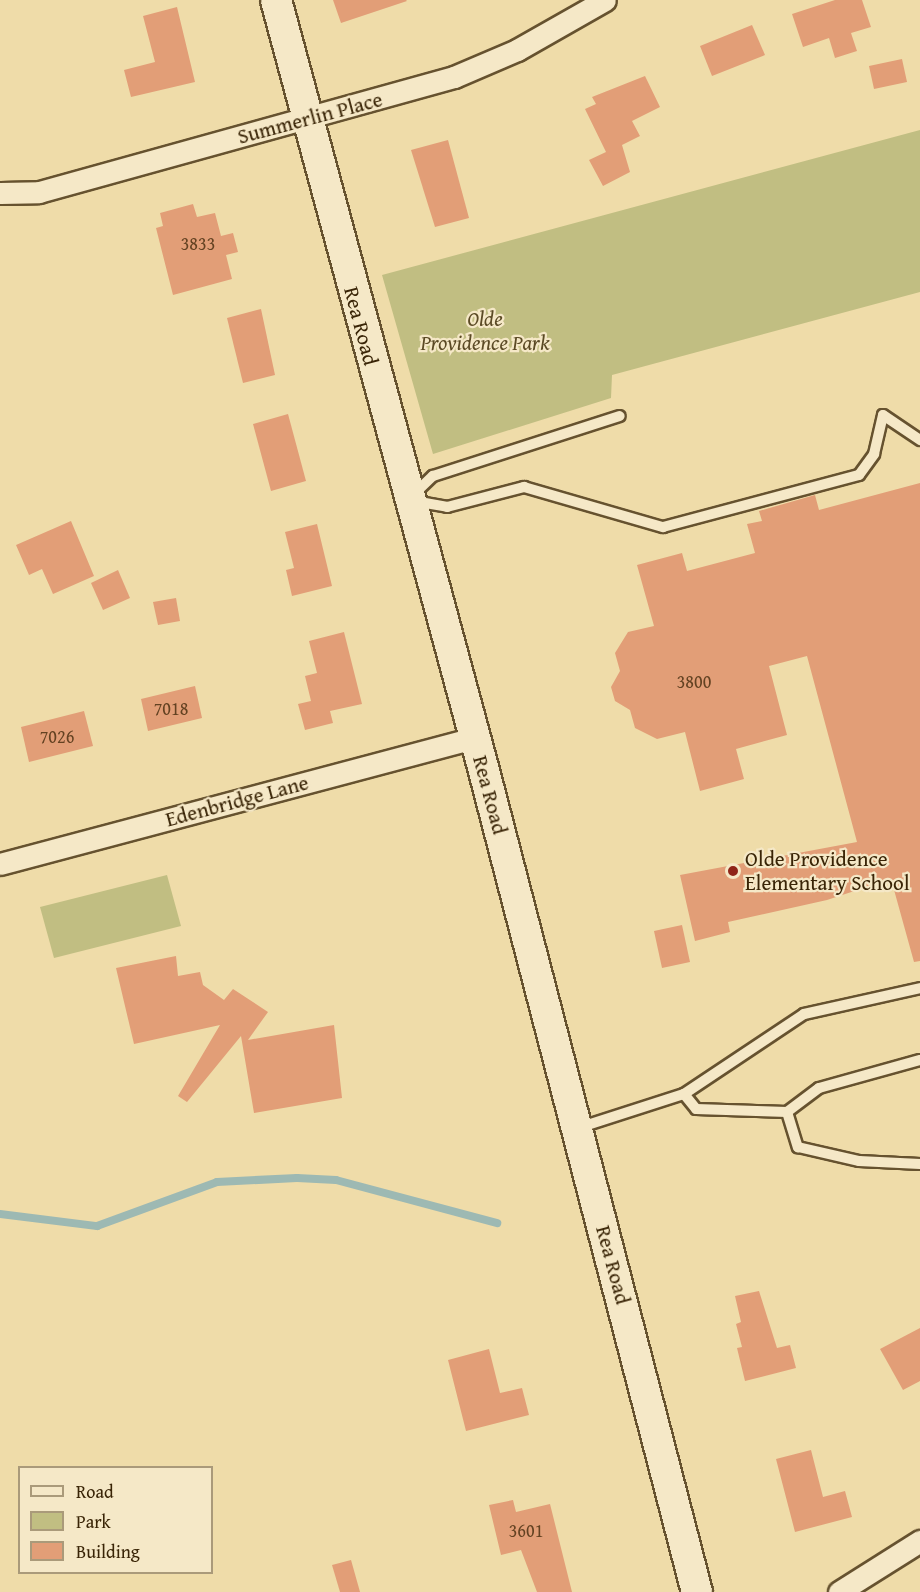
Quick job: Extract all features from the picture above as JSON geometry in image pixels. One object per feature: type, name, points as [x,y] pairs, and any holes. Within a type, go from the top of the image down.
[{"type":"main road","name":"Rea Road","points":[[276,0],[407,500],[474,738],[697,1592]]},
{"type":"street","name":"Summerlin Place","points":[[0,193],[39,192],[454,77],[517,50],[605,0]]},
{"type":"street","name":"Edenbridge Lane","points":[[0,864],[474,738]]},
{"type":"street","points":[[839,1592],[920,1541]]},
{"type":"lane","points":[[407,500],[433,476],[620,416]]},
{"type":"lane","points":[[407,500],[447,507],[524,487],[663,527],[860,475],[874,454],[883,416],[920,440]]},
{"type":"lane","points":[[577,1128],[684,1094],[804,1014],[920,988]]},
{"type":"lane","points":[[684,1094],[696,1108],[787,1112],[819,1088],[920,1060]]},
{"type":"lane","points":[[787,1112],[798,1146],[860,1161],[920,1164]]},
{"type":"green space","name":"Olde Providence Park","points":[[920,130],[920,292],[612,375],[611,398],[433,454],[382,275]]},
{"type":"green space","points":[[167,875],[181,926],[54,958],[40,907]]},
{"type":"building","points":[[333,0],[406,0],[407,1],[341,23]]},
{"type":"building","points":[[835,0],[862,0],[871,27],[851,33],[857,51],[835,58],[829,38],[803,47],[792,14]]},
{"type":"building","points":[[177,7],[195,82],[131,97],[124,70],[155,62],[143,16]]},
{"type":"building","points":[[752,25],[765,55],[712,76],[700,46]]},
{"type":"building","points":[[902,59],[907,82],[874,89],[869,66]]},
{"type":"building","points":[[645,76],[660,107],[632,121],[640,136],[622,145],[630,172],[603,186],[589,160],[606,152],[585,109],[596,104],[592,97]]},
{"type":"building","points":[[448,140],[469,218],[435,227],[411,150]]},
{"type":"building","points":[[193,204],[197,217],[215,213],[221,236],[233,233],[238,252],[226,255],[232,279],[173,295],[156,228],[163,226],[160,213]]},
{"type":"building","points":[[261,309],[275,375],[243,383],[227,318]]},
{"type":"building","points":[[288,414],[306,481],[271,491],[253,424]]},
{"type":"building","name":"Olde Providence Elementary School","points":[[920,483],[920,961],[914,962],[891,879],[827,900],[728,922],[730,932],[695,941],[680,875],[857,842],[807,656],[769,666],[787,735],[736,749],[744,779],[700,791],[685,732],[657,739],[635,728],[630,710],[615,701],[611,687],[620,671],[615,653],[628,632],[654,626],[637,565],[682,553],[687,571],[755,553],[747,524],[762,521],[759,511],[815,495],[819,510]]},
{"type":"building","points":[[71,521],[94,576],[53,594],[42,569],[29,575],[16,545]]},
{"type":"building","points":[[317,524],[332,586],[292,596],[286,570],[294,568],[285,532]]},
{"type":"building","points":[[118,570],[130,598],[103,610],[91,583]]},
{"type":"building","points":[[176,598],[180,621],[158,625],[153,602]]},
{"type":"building","points":[[344,632],[362,704],[330,711],[333,723],[305,730],[298,704],[311,701],[305,676],[317,673],[309,641]]},
{"type":"building","points":[[195,686],[202,718],[148,731],[141,699]]},
{"type":"building","points":[[84,711],[93,746],[29,762],[21,727]]},
{"type":"building","points":[[682,925],[690,962],[662,968],[654,931]]},
{"type":"building","points":[[176,956],[178,976],[200,972],[203,985],[224,1000],[233,989],[268,1012],[248,1040],[334,1025],[342,1098],[254,1113],[241,1036],[187,1102],[178,1096],[220,1025],[134,1044],[116,968]]},
{"type":"building","points":[[759,1291],[777,1348],[790,1345],[796,1368],[745,1381],[737,1348],[742,1347],[736,1324],[741,1322],[735,1296]]},
{"type":"building","points":[[920,1328],[920,1381],[903,1390],[880,1349]]},
{"type":"building","points":[[489,1349],[500,1393],[522,1388],[529,1415],[466,1431],[448,1360]]},
{"type":"building","points":[[811,1450],[823,1497],[845,1491],[852,1517],[795,1532],[776,1459]]},
{"type":"building","points":[[513,1500],[516,1512],[550,1504],[572,1592],[537,1592],[521,1550],[501,1555],[489,1505]]},
{"type":"building","points":[[351,1560],[360,1592],[340,1592],[332,1565]]},
{"type":"waterway","points":[[0,1214],[97,1226],[217,1182],[297,1178],[336,1180],[497,1223]]},
{"type":"place","name":"Olde Providence Elementary School","points":[[733,871]]}]
